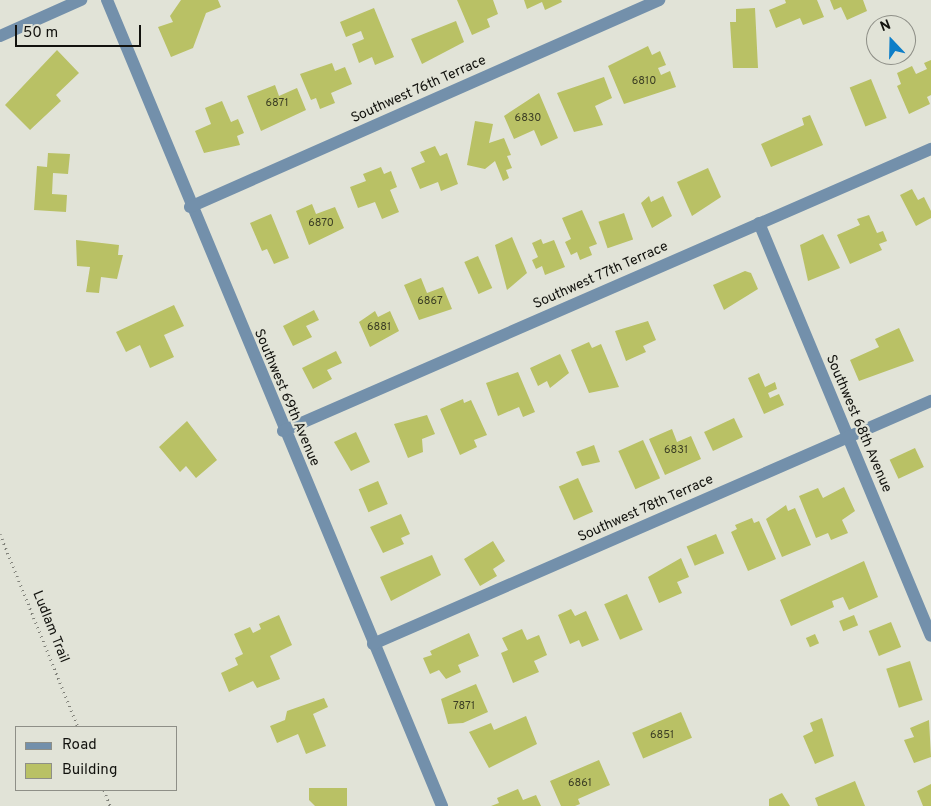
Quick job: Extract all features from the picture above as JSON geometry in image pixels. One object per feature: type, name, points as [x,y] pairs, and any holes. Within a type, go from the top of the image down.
[{"type":"street","points":[[0,36],[81,0]]},
{"type":"street","name":"Southwest 69th Avenue","points":[[106,0],[283,431],[442,806]]},
{"type":"street","name":"Southwest 76th Terrace","points":[[190,207],[658,0]]},
{"type":"street","name":"Southwest 77th Terrace","points":[[283,431],[931,149]]},
{"type":"street","name":"Southwest 68th Avenue","points":[[760,223],[931,636]]},
{"type":"street","name":"Southwest 78th Terrace","points":[[373,644],[931,401]]},
{"type":"path","name":"Ludlam Trail","points":[[0,534],[78,726]]},
{"type":"path","points":[[104,791],[110,806]]},
{"type":"building","points":[[181,0],[218,0],[221,7],[206,13],[193,48],[171,57],[158,27],[173,22],[170,16]]},
{"type":"building","points":[[457,0],[493,0],[498,14],[487,19],[490,27],[472,35]]},
{"type":"building","points":[[524,0],[561,0],[562,2],[545,10],[542,2],[527,9]]},
{"type":"building","points":[[785,0],[817,0],[824,17],[803,25],[800,18],[776,28],[769,10],[786,3]]},
{"type":"building","points":[[830,0],[863,0],[867,11],[847,20],[841,7],[834,10]]},
{"type":"building","points":[[374,8],[394,57],[375,65],[372,57],[359,63],[352,44],[364,39],[361,31],[346,37],[340,22]]},
{"type":"building","points":[[755,8],[758,68],[733,68],[730,22],[736,22],[736,9]]},
{"type":"building","points":[[456,21],[464,42],[422,64],[411,39]]},
{"type":"building","points":[[648,46],[652,55],[660,51],[666,65],[658,68],[661,75],[670,71],[676,87],[624,104],[608,66]]},
{"type":"building","points":[[57,50],[79,73],[56,95],[61,101],[30,130],[5,105]]},
{"type":"building","points":[[931,60],[931,95],[927,97],[930,104],[909,114],[897,86],[901,84],[897,73],[912,66],[916,74],[927,69],[924,63]]},
{"type":"building","points":[[332,63],[335,71],[345,67],[352,84],[331,93],[335,103],[320,109],[316,98],[311,100],[300,74]]},
{"type":"building","points":[[604,77],[612,98],[595,106],[603,125],[574,132],[557,93]]},
{"type":"building","points":[[871,79],[887,118],[865,127],[850,88]]},
{"type":"building","points":[[275,85],[279,96],[297,88],[306,110],[261,131],[247,96]]},
{"type":"building","points":[[539,93],[558,138],[541,146],[534,130],[514,139],[504,116]]},
{"type":"building","points":[[222,101],[231,122],[238,119],[244,133],[237,136],[240,145],[204,153],[195,131],[211,124],[205,108]]},
{"type":"building","points":[[810,115],[823,145],[771,167],[761,144],[804,125],[802,118]]},
{"type":"building","points":[[475,121],[493,124],[489,143],[504,138],[511,155],[507,156],[512,168],[506,170],[509,178],[503,181],[495,161],[485,169],[467,165]]},
{"type":"building","points":[[435,146],[440,156],[447,153],[458,184],[441,191],[438,182],[420,189],[411,168],[425,162],[420,152]]},
{"type":"building","points":[[48,153],[70,154],[68,174],[53,173],[52,194],[67,195],[66,212],[34,210],[37,166],[47,167]]},
{"type":"building","points":[[381,167],[384,174],[391,171],[397,187],[390,190],[399,212],[382,219],[375,202],[358,208],[350,187],[366,181],[363,174]]},
{"type":"building","points":[[708,168],[721,197],[692,216],[677,182]]},
{"type":"building","points":[[912,189],[918,200],[924,197],[931,211],[931,218],[916,226],[900,195]]},
{"type":"building","points":[[649,196],[651,202],[663,196],[672,216],[652,228],[641,203]]},
{"type":"building","points":[[312,204],[316,214],[335,207],[344,228],[309,245],[296,211]]},
{"type":"building","points":[[582,210],[597,244],[589,247],[592,255],[580,260],[577,252],[571,255],[565,242],[571,239],[562,218]]},
{"type":"building","points":[[624,213],[633,239],[608,248],[598,222]]},
{"type":"building","points":[[271,214],[289,258],[274,264],[267,249],[262,251],[250,223]]},
{"type":"building","points":[[869,215],[877,233],[883,231],[887,241],[879,244],[882,250],[850,264],[837,235],[860,225],[857,219]]},
{"type":"building","points":[[823,234],[840,268],[808,281],[800,245]]},
{"type":"building","points":[[512,237],[527,273],[507,290],[495,245]]},
{"type":"building","points":[[541,239],[543,244],[554,240],[565,267],[545,275],[542,266],[536,269],[532,260],[538,257],[532,243]]},
{"type":"building","points":[[76,240],[119,245],[118,255],[123,255],[117,279],[101,277],[99,293],[86,292],[90,267],[77,266]]},
{"type":"building","points":[[478,256],[492,288],[479,294],[464,262]]},
{"type":"building","points":[[745,271],[751,273],[758,289],[724,310],[713,285]]},
{"type":"building","points":[[421,278],[427,293],[443,287],[452,309],[419,320],[404,285]]},
{"type":"building","points":[[174,305],[184,326],[164,335],[174,357],[150,368],[140,345],[126,352],[116,332]]},
{"type":"building","points":[[314,310],[319,320],[306,326],[312,337],[293,346],[283,326]]},
{"type":"building","points":[[375,311],[378,317],[390,311],[399,331],[370,347],[359,322]]},
{"type":"building","points":[[648,321],[656,340],[643,346],[646,352],[626,361],[615,331]]},
{"type":"building","points":[[899,328],[914,361],[859,381],[850,360],[879,347],[875,339]]},
{"type":"building","points":[[589,342],[592,348],[601,344],[619,387],[589,393],[571,350]]},
{"type":"building","points":[[336,351],[342,363],[327,370],[332,379],[313,389],[302,368]]},
{"type":"building","points":[[560,354],[569,373],[550,388],[547,381],[538,386],[530,368]]},
{"type":"building","points":[[518,372],[535,412],[523,417],[519,407],[498,416],[486,383]]},
{"type":"building","points":[[759,373],[765,387],[775,382],[777,389],[768,393],[770,398],[779,394],[784,405],[764,414],[748,378]]},
{"type":"building","points":[[463,399],[464,403],[471,400],[487,435],[474,440],[477,447],[460,455],[440,409]]},
{"type":"building","points":[[427,415],[435,434],[422,439],[423,452],[408,458],[394,424]]},
{"type":"building","points":[[734,418],[743,437],[713,451],[704,432]]},
{"type":"building","points":[[187,421],[217,460],[196,478],[186,466],[180,472],[159,447]]},
{"type":"building","points":[[672,429],[677,442],[691,436],[701,459],[665,475],[649,439]]},
{"type":"building","points":[[356,432],[370,462],[351,471],[334,442]]},
{"type":"building","points":[[643,440],[660,478],[635,489],[618,451]]},
{"type":"building","points":[[594,445],[600,462],[582,466],[576,452]]},
{"type":"building","points":[[915,448],[924,467],[898,479],[890,460]]},
{"type":"building","points":[[578,478],[593,512],[574,520],[559,487]]},
{"type":"building","points":[[378,481],[388,504],[368,512],[359,489]]},
{"type":"building","points":[[844,487],[855,511],[842,520],[848,533],[831,540],[828,533],[816,538],[799,496],[818,488],[823,498]]},
{"type":"building","points":[[786,505],[788,511],[795,508],[811,545],[782,557],[766,519]]},
{"type":"building","points":[[401,514],[410,534],[401,538],[404,544],[383,553],[370,527]]},
{"type":"building","points":[[752,518],[754,523],[759,521],[776,559],[748,571],[731,532],[737,529],[735,525]]},
{"type":"building","points":[[716,534],[724,553],[695,566],[687,547]]},
{"type":"building","points":[[493,541],[505,561],[493,569],[497,576],[480,586],[464,559]]},
{"type":"building","points":[[432,555],[441,575],[391,601],[380,577]]},
{"type":"building","points":[[681,558],[689,577],[677,582],[682,593],[659,603],[648,577]]},
{"type":"building","points":[[864,561],[878,597],[849,610],[843,597],[832,601],[834,607],[791,626],[780,600]]},
{"type":"building","points":[[627,594],[643,630],[620,640],[604,604]]},
{"type":"building","points":[[571,609],[575,616],[586,611],[599,640],[582,647],[579,640],[570,644],[558,615]]},
{"type":"building","points":[[279,615],[292,645],[270,656],[280,679],[257,688],[253,681],[229,692],[221,673],[238,665],[235,658],[243,654],[234,634],[250,627],[253,633],[261,629],[259,624]]},
{"type":"building","points":[[854,615],[858,625],[843,631],[839,621]]},
{"type":"building","points":[[891,622],[901,647],[879,656],[869,631]]},
{"type":"building","points":[[522,629],[527,640],[539,635],[547,655],[534,661],[539,672],[513,683],[501,653],[508,650],[502,638]]},
{"type":"building","points":[[469,633],[479,656],[458,665],[461,672],[446,679],[439,670],[430,674],[423,658],[432,655],[430,651]]},
{"type":"building","points":[[815,634],[819,643],[810,647],[806,638]]},
{"type":"building","points":[[910,661],[923,700],[899,708],[886,669]]},
{"type":"building","points":[[476,684],[488,712],[463,723],[448,724],[441,699]]},
{"type":"building","points":[[324,698],[328,707],[313,714],[326,746],[306,754],[298,734],[277,743],[270,726],[285,720],[287,711]]},
{"type":"building","points":[[681,712],[692,738],[643,758],[632,733]]},
{"type":"building","points":[[526,716],[537,744],[489,768],[469,732],[491,723],[494,730]]},
{"type":"building","points":[[822,718],[834,756],[815,764],[803,736],[813,731],[810,723]]},
{"type":"building","points":[[929,720],[931,757],[914,763],[904,740],[914,737],[910,728]]},
{"type":"building","points":[[599,760],[610,785],[578,799],[580,804],[561,806],[550,781]]},
{"type":"building","points":[[855,781],[865,806],[818,806],[815,798]]},
{"type":"building","points":[[931,784],[931,806],[923,806],[917,791]]},
{"type":"building","points":[[309,788],[347,788],[347,806],[315,806],[309,800]]},
{"type":"building","points":[[518,789],[523,800],[536,795],[541,806],[491,806],[499,803],[497,798]]},
{"type":"building","points":[[782,793],[790,806],[769,806],[769,799]]}]
